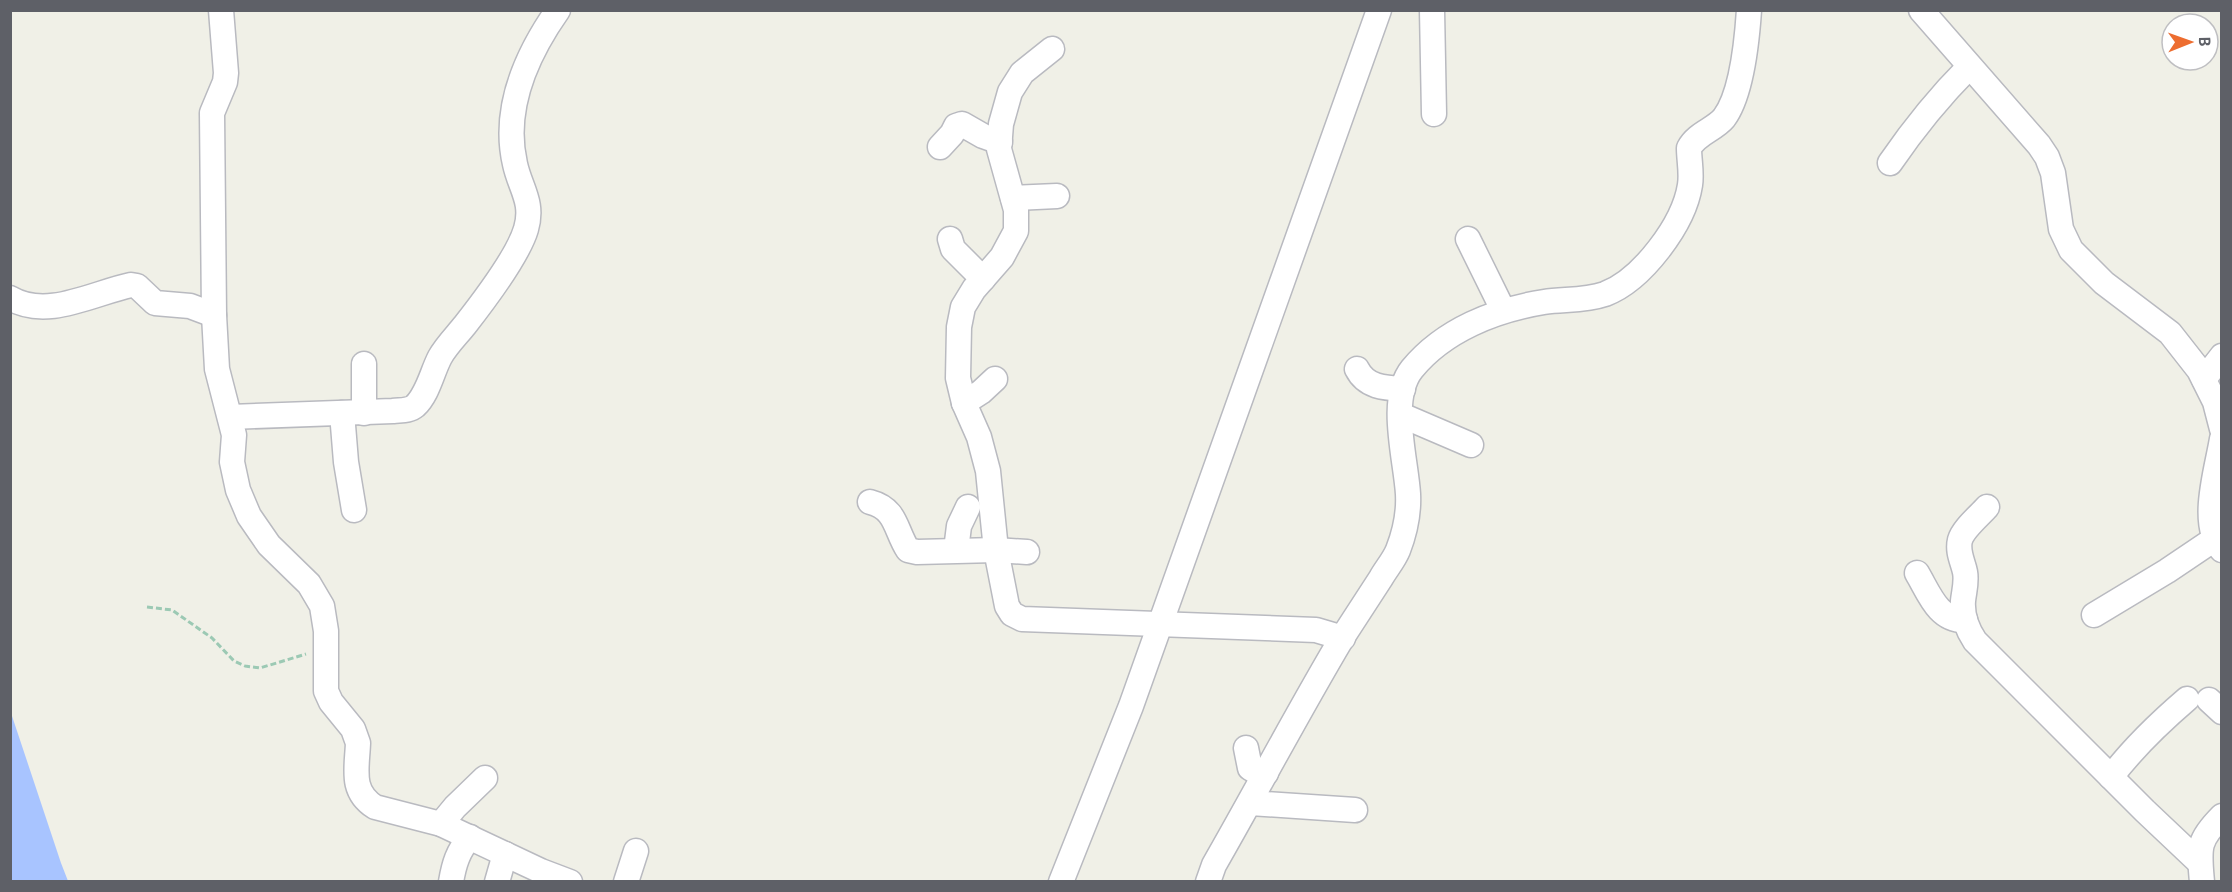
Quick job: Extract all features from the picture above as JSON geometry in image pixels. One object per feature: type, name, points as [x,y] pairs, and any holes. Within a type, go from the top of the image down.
[{"type":"street","points":[[221,10],[226,72],[225,82],[212,113],[214,315],[217,369],[234,435],[232,462],[237,490],[249,516],[270,545],[309,584],[322,606],[326,631],[326,691],[331,702],[352,729],[358,743],[357,783],[360,795],[375,807],[441,824],[541,871],[570,882]]},
{"type":"street","points":[[230,417],[408,410],[421,399],[441,355],[480,307],[526,230],[529,203],[514,163],[512,129],[518,82],[538,38],[558,10]]},
{"type":"street","points":[[1061,882],[1131,706],[1379,10]]},
{"type":"street","points":[[1432,10],[1434,114]]},
{"type":"street","points":[[1208,882],[1214,865],[1343,638],[1398,552],[1407,521],[1408,495],[1401,415],[1405,380],[1412,369],[1446,337],[1503,310],[1605,294],[1626,282],[1654,256],[1678,218],[1688,195],[1689,148],[1698,137],[1723,120],[1733,104],[1746,44],[1749,10]]},
{"type":"street","points":[[1920,10],[2047,157],[2053,173],[2061,229],[2071,250],[2104,283],[2170,333],[2204,379],[2215,402],[2222,429]]},
{"type":"street","points":[[1052,49],[1022,73],[1010,92],[999,149],[1017,210],[1016,231],[1002,257],[974,289],[963,307],[959,327],[958,378],[964,403],[979,437],[988,471],[996,550],[1007,606],[1017,617],[1159,625],[1316,630],[1343,638]]},
{"type":"street","points":[[1890,163],[1911,131],[1969,67]]},
{"type":"street","points":[[940,147],[956,126],[962,124],[983,136],[1000,142]]},
{"type":"street","points":[[1013,198],[1057,196]]},
{"type":"street","points":[[950,239],[953,249],[983,279]]},
{"type":"street","points":[[1468,239],[1503,310]]},
{"type":"street","points":[[10,298],[39,306],[56,305],[130,285],[138,286],[155,303],[190,306],[214,315]]},
{"type":"street","points":[[2204,379],[2222,356]]},
{"type":"street","points":[[354,510],[346,462],[353,413],[364,364]]},
{"type":"street","points":[[1357,369],[1362,379],[1369,383],[1383,388],[1403,389]]},
{"type":"street","points":[[964,403],[995,379]]},
{"type":"street","points":[[1401,415],[1471,445]]},
{"type":"street","points":[[2094,615],[2167,571],[2219,544],[2212,527],[2211,494],[2222,439]]},
{"type":"street","points":[[870,502],[882,506],[887,511],[908,550],[917,552],[996,550],[1027,552]]},
{"type":"street","points":[[956,550],[959,526],[968,507]]},
{"type":"street","points":[[1987,507],[1959,542],[1960,558],[1965,572],[1966,587],[1963,602],[1968,631],[1975,641],[2111,777],[2201,872]]},
{"type":"street","points":[[1917,573],[1941,613],[1954,620],[1965,620]]},
{"type":"street","points":[[2111,777],[2129,753],[2162,720],[2206,704]]},
{"type":"street","points":[[1246,748],[1250,768],[1266,773]]},
{"type":"street","points":[[441,824],[485,778]]},
{"type":"street","points":[[1250,803],[1354,810]]},
{"type":"street","points":[[2201,872],[2201,843],[2207,830],[2222,816]]},
{"type":"street","points":[[451,882],[460,848],[470,837]]},
{"type":"street","points":[[626,882],[636,851]]},
{"type":"street","points":[[497,882],[505,854]]},
{"type":"path","points":[[147,607],[172,610],[212,638],[234,661],[245,666],[260,668],[325,648]]},
{"type":"water","points":[[11,713],[61,863],[68,881],[11,881]]}]
